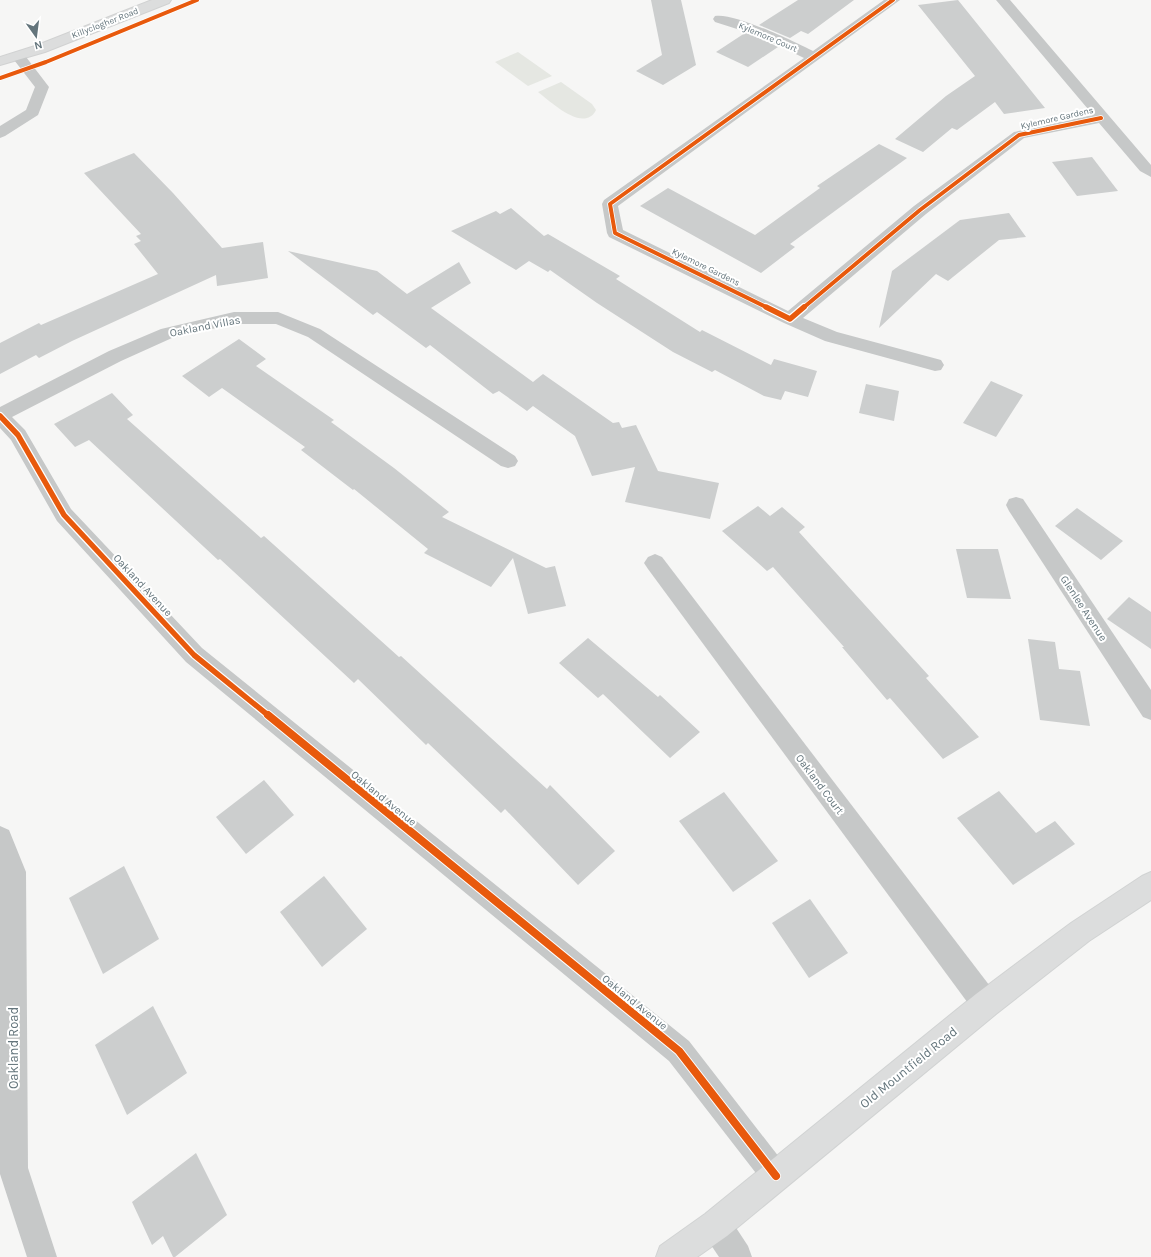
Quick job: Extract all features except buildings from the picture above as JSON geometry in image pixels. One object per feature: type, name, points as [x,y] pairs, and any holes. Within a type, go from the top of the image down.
[{"type":"main road","name":"Killyclogher Road","points":[[0,61],[40,49],[164,0]]},
{"type":"main road","name":"Old Mountfield Road","points":[[671,1257],[716,1225],[986,1004],[1080,932],[1151,885]]},
{"type":"street","name":"Kylemore Gardens","points":[[893,0],[610,204],[615,233],[830,336],[935,365]]},
{"type":"street","name":"Kylemore Gardens","points":[[790,318],[920,210],[1019,135],[1101,118],[1002,0]]},
{"type":"street","name":"Kylemore Court","points":[[720,19],[764,33],[814,57]]},
{"type":"street","points":[[0,133],[33,112],[42,86],[18,56]]},
{"type":"street","points":[[1101,118],[1144,168],[1151,172]]},
{"type":"street","name":"Oakland Villas","points":[[0,416],[115,356],[168,333],[234,318],[278,318],[314,333],[508,460]]},
{"type":"street","name":"Oakland Avenue","points":[[0,416],[18,435],[64,515],[194,656],[679,1051],[776,1176]]},
{"type":"street","name":"Glenlee Avenue","points":[[1016,505],[1151,710]]},
{"type":"street","name":"Oakland Court","points":[[655,563],[986,1004]]},
{"type":"street","name":"Oakland Road","points":[[0,838],[13,872],[12,1168],[42,1257]]},
{"type":"street","points":[[716,1225],[737,1257]]},
{"type":"shaded area","points":[[518,52],[552,76],[528,86],[495,62]]},
{"type":"shaded area","points":[[561,82],[592,104],[596,110],[591,116],[584,119],[567,113],[558,108],[538,92]]},
{"type":"cycle path","points":[[0,78],[46,62],[197,0]]},
{"type":"cycle path","points":[[893,0],[610,204],[615,233],[790,319],[920,210],[1019,135],[1101,118]]},
{"type":"cycle path","points":[[0,416],[18,435],[64,515],[194,655],[679,1051],[776,1176]]}]
